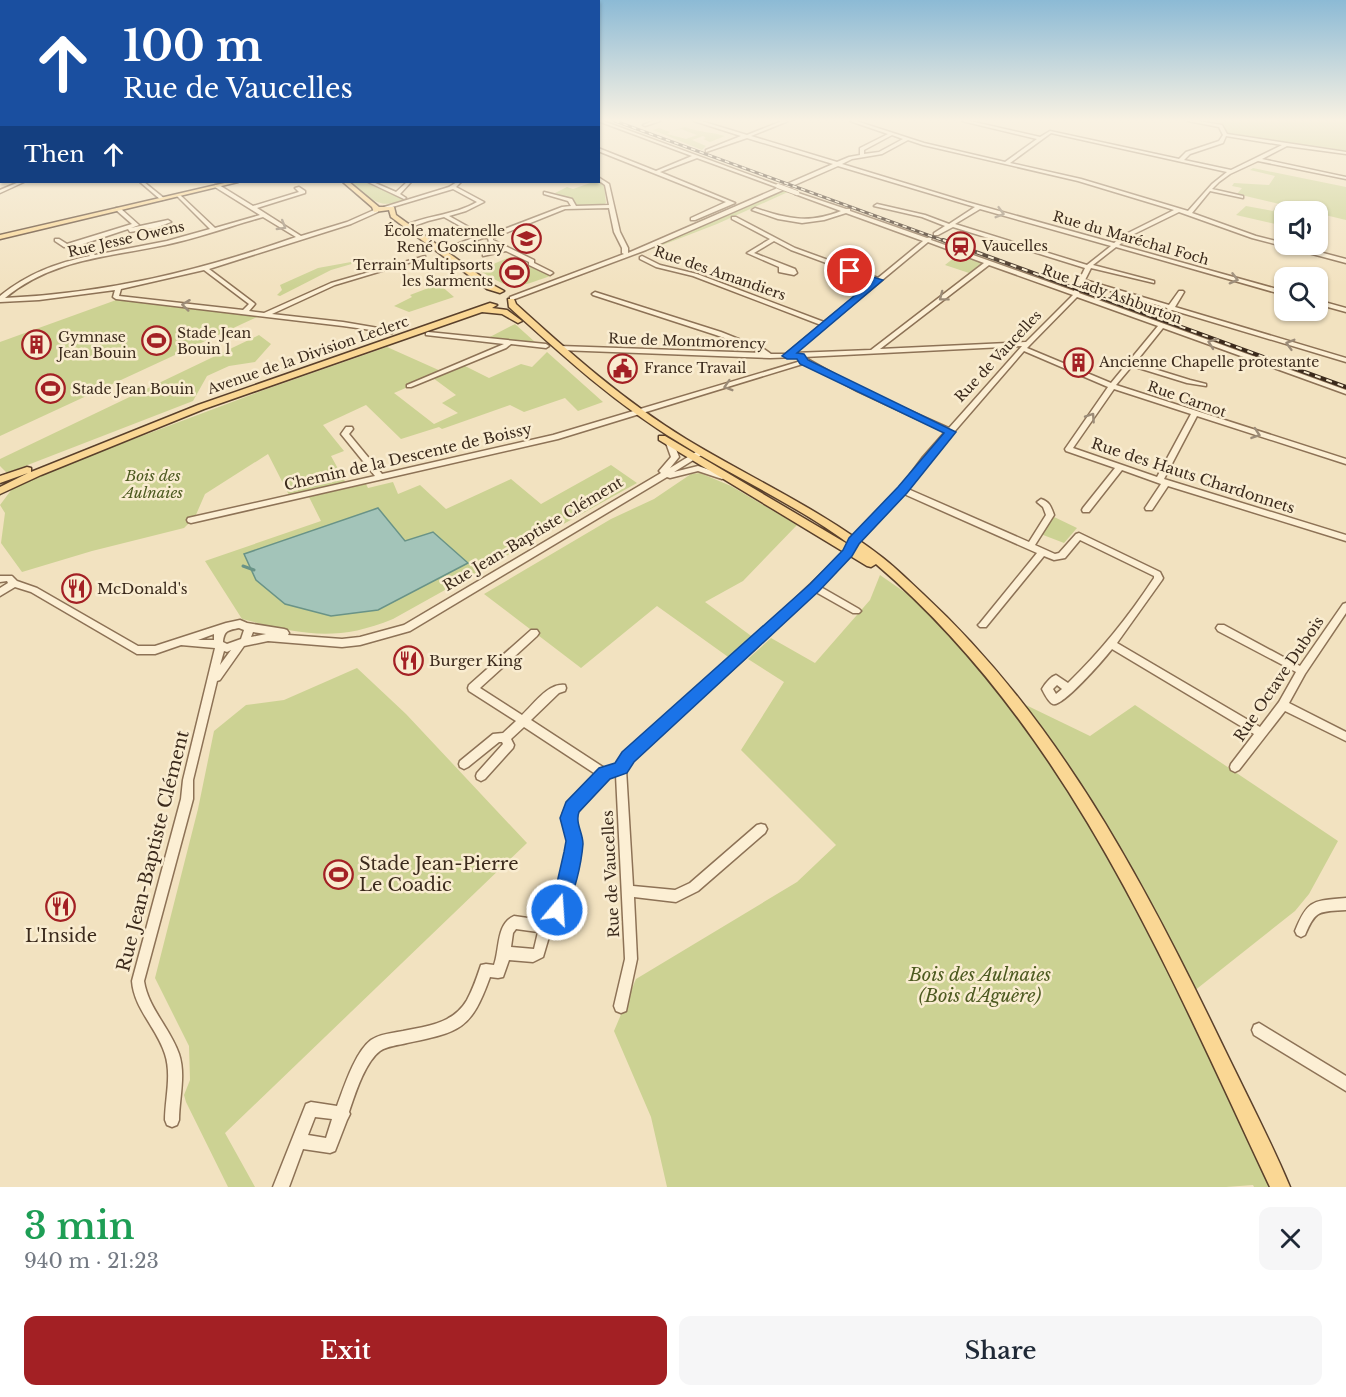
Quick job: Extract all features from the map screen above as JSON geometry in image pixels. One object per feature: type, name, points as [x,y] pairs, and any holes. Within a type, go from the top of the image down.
[{"type":"main road","points":[[0,237],[230,183]]},
{"type":"main road","points":[[347,183],[434,252],[489,301],[518,321],[546,346],[670,443],[698,454],[737,482],[852,546]]},
{"type":"main road","points":[[382,211],[393,216],[490,287],[508,296],[512,305],[634,414],[852,546],[914,592],[963,639],[1004,686],[1068,772],[1121,862],[1280,1187]]},
{"type":"main road","points":[[489,301],[508,296]]},
{"type":"main road","points":[[489,301],[508,296]]},
{"type":"main road","name":"Avenue de la Division Leclerc","points":[[0,487],[168,420],[489,301]]},
{"type":"main road","name":"Avenue de la Division Leclerc","points":[[0,487],[219,394],[489,301]]},
{"type":"main road","points":[[341,357],[485,310],[504,312],[518,321]]},
{"type":"street","points":[[668,176],[731,202],[693,219]]},
{"type":"street","name":"Rue Lady Ashburton","points":[[751,176],[929,239],[1346,392]]},
{"type":"street","points":[[508,296],[614,260],[806,176]]},
{"type":"street","name":"Rue du Maréchal Foch","points":[[875,176],[1112,246],[1274,290]]},
{"type":"street","points":[[1066,176],[1189,213],[1254,237],[1346,261]]},
{"type":"street","points":[[1189,213],[1223,176]]},
{"type":"street","points":[[600,179],[607,184],[617,232],[626,248],[625,253]]},
{"type":"street","points":[[0,192],[20,183]]},
{"type":"street","points":[[143,183],[163,199]]},
{"type":"street","points":[[372,183],[406,200]]},
{"type":"street","points":[[396,195],[408,183]]},
{"type":"street","points":[[0,300],[66,296],[118,289],[172,278],[274,247],[382,211],[406,200],[453,187],[458,183]]},
{"type":"street","points":[[217,186],[300,238]]},
{"type":"street","points":[[408,229],[408,226],[416,222],[477,205],[481,200],[453,187]]},
{"type":"street","points":[[253,208],[300,190],[311,191]]},
{"type":"street","points":[[1211,190],[1241,198]]},
{"type":"street","points":[[546,193],[570,200],[574,207]]},
{"type":"street","points":[[179,195],[213,229]]},
{"type":"street","points":[[444,215],[482,236],[490,237],[564,208],[612,206]]},
{"type":"street","points":[[877,206],[923,216],[1089,266],[1152,282]]},
{"type":"street","points":[[936,234],[979,207]]},
{"type":"street","points":[[118,209],[136,225],[127,230]]},
{"type":"street","points":[[755,210],[782,220],[822,221],[848,210]]},
{"type":"street","name":"Rue de Vaucelles","points":[[621,1006],[631,959],[621,768],[628,757],[814,588],[903,490],[1026,346],[1076,293],[1089,266],[1112,246],[1177,211]]},
{"type":"street","name":"Rue Jesse Owens","points":[[0,300],[13,288],[35,276],[94,257],[170,242],[264,214]]},
{"type":"street","points":[[734,219],[773,240],[819,260],[878,280]]},
{"type":"street","points":[[57,240],[67,247],[127,230],[157,228],[168,222]]},
{"type":"street","points":[[127,230],[136,236]]},
{"type":"street","points":[[508,296],[686,230]]},
{"type":"street","points":[[449,249],[482,236]]},
{"type":"street","points":[[490,237],[491,241],[532,261],[531,264],[550,273]]},
{"type":"street","points":[[787,356],[929,239]]},
{"type":"street","points":[[621,240],[636,248]]},
{"type":"street","points":[[773,240],[750,253],[782,265]]},
{"type":"street","points":[[79,243],[94,257]]},
{"type":"street","points":[[614,260],[636,248]]},
{"type":"street","points":[[485,255],[506,249]]},
{"type":"street","points":[[266,314],[333,284],[423,257]]},
{"type":"street","name":"Rue des Amandiers","points":[[642,258],[658,266],[695,275],[824,324]]},
{"type":"street","points":[[872,352],[989,262]]},
{"type":"street","points":[[206,268],[252,304],[244,312]]},
{"type":"street","points":[[1082,281],[1346,360]]},
{"type":"street","points":[[118,289],[116,297],[266,314],[390,332]]},
{"type":"street","points":[[1170,309],[1181,292]]},
{"type":"street","points":[[595,294],[741,341],[767,351],[770,356]]},
{"type":"street","points":[[1328,305],[1346,310]]},
{"type":"street","name":"Rue des Hauts Chardonnets","points":[[1162,325],[1112,386],[1069,449],[1162,482],[1346,538]]},
{"type":"street","points":[[428,334],[546,346]]},
{"type":"street","points":[[409,386],[504,347],[510,342]]},
{"type":"street","points":[[884,342],[894,351]]},
{"type":"street","name":"Rue de Montmorency","points":[[560,348],[787,356],[802,359],[872,352],[1026,346]]},
{"type":"street","name":"Rue Carnot","points":[[1026,346],[1112,386],[1346,462]]},
{"type":"street","name":"Rue de Montmorency","points":[[572,359],[577,352],[596,350]]},
{"type":"street","points":[[802,359],[951,432]]},
{"type":"street","name":"Chemin de la Descente de Boissy","points":[[192,520],[555,437],[634,414],[802,359]]},
{"type":"street","points":[[1132,364],[1204,385]]},
{"type":"street","points":[[1149,508],[1195,414]]},
{"type":"street","points":[[347,431],[380,477]]},
{"type":"street","points":[[648,484],[674,459],[675,452],[670,443]]},
{"type":"street","name":"Rue Jean-Baptiste Clément","points":[[211,690],[221,670],[241,644],[268,637],[342,643],[360,641],[407,628],[698,454]]},
{"type":"street","points":[[648,484],[698,468],[737,482]]},
{"type":"street","points":[[1086,510],[1120,468]]},
{"type":"street","points":[[903,490],[1054,557],[1062,556],[1078,536],[1157,574],[1159,578],[1111,644],[1070,689]]},
{"type":"street","points":[[1030,547],[1050,515],[1046,505],[1041,502]]},
{"type":"street","points":[[983,625],[1043,552]]},
{"type":"street","points":[[37,592],[3,592],[5,578],[37,592],[137,650],[156,650],[178,644],[196,635],[236,624],[247,627],[249,634],[241,644],[227,648],[219,645],[178,644]]},
{"type":"street","points":[[814,588],[856,611]]},
{"type":"street","name":"Rue Octave Dubois","points":[[1235,767],[1283,705],[1302,671],[1346,606]]},
{"type":"street","points":[[219,645],[219,634],[226,627]]},
{"type":"street","name":"Rue Jean-Baptiste Clément","points":[[247,627],[306,639]]},
{"type":"street","points":[[1221,628],[1302,671]]},
{"type":"street","points":[[534,633],[473,688],[605,774]]},
{"type":"street","points":[[1111,644],[1262,733]]},
{"type":"street","name":"Rue Jean-Baptiste Clément","points":[[171,1120],[174,1066],[172,1053],[140,993],[138,981],[187,799],[188,780],[211,690],[219,645]]},
{"type":"street","points":[[464,764],[497,737],[505,738],[555,690],[561,688]]},
{"type":"street","points":[[1283,705],[1346,737]]},
{"type":"street","points":[[481,776],[509,745],[505,738]]},
{"type":"street","points":[[505,953],[533,956],[539,953],[545,927],[563,897],[573,852],[574,841],[569,813],[605,774],[621,768]]},
{"type":"street","points":[[628,891],[676,896],[694,887],[761,829]]},
{"type":"street","points":[[1302,931],[1308,912],[1312,908],[1346,904]]},
{"type":"street","points":[[299,1141],[330,1146],[362,1062],[369,1052],[382,1042],[450,1027],[461,1022],[475,1003],[486,970],[498,972],[505,953],[506,934],[514,921],[545,927]]},
{"type":"street","points":[[1259,1030],[1346,1084]]},
{"type":"street","points":[[281,1187],[311,1109],[342,1114]]},
{"type":"green space","points":[[1275,176],[1294,176],[1346,187],[1346,220],[1328,216],[1328,201],[1274,201],[1274,203],[1237,194],[1242,188],[1232,186],[1234,183],[1269,185]]},
{"type":"green space","points":[[600,181],[604,184],[606,203],[575,206],[573,201],[555,193],[567,187],[573,189],[590,183],[600,183]]},
{"type":"green space","points":[[352,183],[367,183],[406,200],[388,204],[370,198]]},
{"type":"green space","points":[[782,190],[788,192],[717,224],[634,256]]},
{"type":"green space","points":[[1246,206],[1274,210],[1274,224],[1236,215]]},
{"type":"green space","points":[[960,253],[985,261],[969,273],[945,265]]},
{"type":"green space","name":"Terrain Multipsorts les Sarments","points":[[510,257],[550,276],[528,284],[513,286],[499,282],[479,270]]},
{"type":"green space","points":[[355,263],[331,270],[280,296],[277,295],[282,290],[280,285],[318,268]]},
{"type":"green space","points":[[439,284],[454,297],[409,312],[394,306],[412,297],[410,295]]},
{"type":"green space","name":"Stade Jean Bouin","points":[[119,299],[257,317],[0,436],[0,342]]},
{"type":"green space","points":[[515,324],[535,342],[486,339]]},
{"type":"green space","name":"Bois des Aulnaies","points":[[259,335],[271,344],[255,362],[229,366],[207,376],[193,401],[7,473],[0,466],[0,459]]},
{"type":"green space","name":"Bois des Aulnaies","points":[[387,347],[443,372],[394,393],[434,424],[458,413],[442,403],[456,395],[433,378],[463,365],[489,378],[521,364],[532,367],[547,352],[603,402],[578,411],[565,398],[524,412],[510,405],[442,429],[439,427],[401,439],[366,405],[323,425],[344,451],[331,456],[347,485],[290,497],[268,454],[205,494],[195,517],[184,528],[92,551],[22,572],[1,543],[5,513],[0,505],[12,489],[33,477],[261,391]]},
{"type":"green space","points":[[611,465],[637,483],[393,619],[372,627],[335,634],[318,634],[282,629],[242,619],[205,561],[321,521],[309,497],[366,484],[368,488],[393,482],[398,494],[420,485],[446,509],[511,479],[541,504]]},
{"type":"green space","points":[[700,473],[731,486],[797,525],[743,581],[705,602],[754,638],[731,659],[657,606],[581,668],[484,594],[611,519],[654,499],[691,474]]},
{"type":"green space","points":[[1050,515],[1077,528],[1064,543],[1038,533]]},
{"type":"green space","name":"Bois des Aulnaies (Bois d'Aguère)","points":[[880,575],[926,607],[1007,696],[1090,736],[1135,705],[1338,841],[1309,894],[1295,911],[1184,999],[1269,1187],[1254,1187],[1253,1185],[1226,1187],[667,1187],[651,1117],[614,1031],[636,979],[797,882],[836,845],[741,750],[784,682],[748,659],[771,638],[815,663],[870,600]]},
{"type":"green space","name":"Stade Jean-Pierre Le Coadic","points":[[357,668],[406,714],[527,843],[225,1133],[255,1187],[228,1187],[186,1102],[184,1095],[190,1080],[189,1046],[155,978],[198,809],[214,731],[246,705],[284,700]]},
{"type":"water","points":[[378,508],[405,541],[433,532],[468,563],[378,610],[331,616],[285,604],[256,580],[244,554]]},
{"type":"waterway","points":[[243,566],[254,570]]},
{"type":"railway","points":[[767,176],[947,242]]},
{"type":"railway","points":[[943,240],[1346,387]]},
{"type":"place","name":"École maternelle René Goscinny","points":[[526,239]]},
{"type":"place","name":"Vaucelles","points":[[961,246]]},
{"type":"place","name":"Terrain Multipsorts les Sarments","points":[[514,273]]},
{"type":"place","name":"Stade Jean Bouin 1","points":[[156,341]]},
{"type":"place","name":"Gymnase Jean Bouin","points":[[37,345]]},
{"type":"place","name":"Ancienne Chapelle protestante","points":[[1078,362]]},
{"type":"place","name":"France Travail","points":[[623,368]]},
{"type":"place","name":"Stade Jean Bouin","points":[[51,389]]},
{"type":"place","name":"McDonald's","points":[[76,589]]},
{"type":"place","name":"Burger King","points":[[408,661]]},
{"type":"place","name":"Stade Jean-Pierre Le Coadic","points":[[338,874]]},
{"type":"place","name":"L'Inside","points":[[61,907]]},
{"type":"route","points":[[557,910],[563,897],[573,852],[573,832],[568,818],[572,808],[605,774],[621,768],[628,757],[814,588],[848,553],[854,542],[903,490],[926,459],[951,432],[909,414],[804,362],[800,356],[787,356],[878,280],[850,271]]}]
